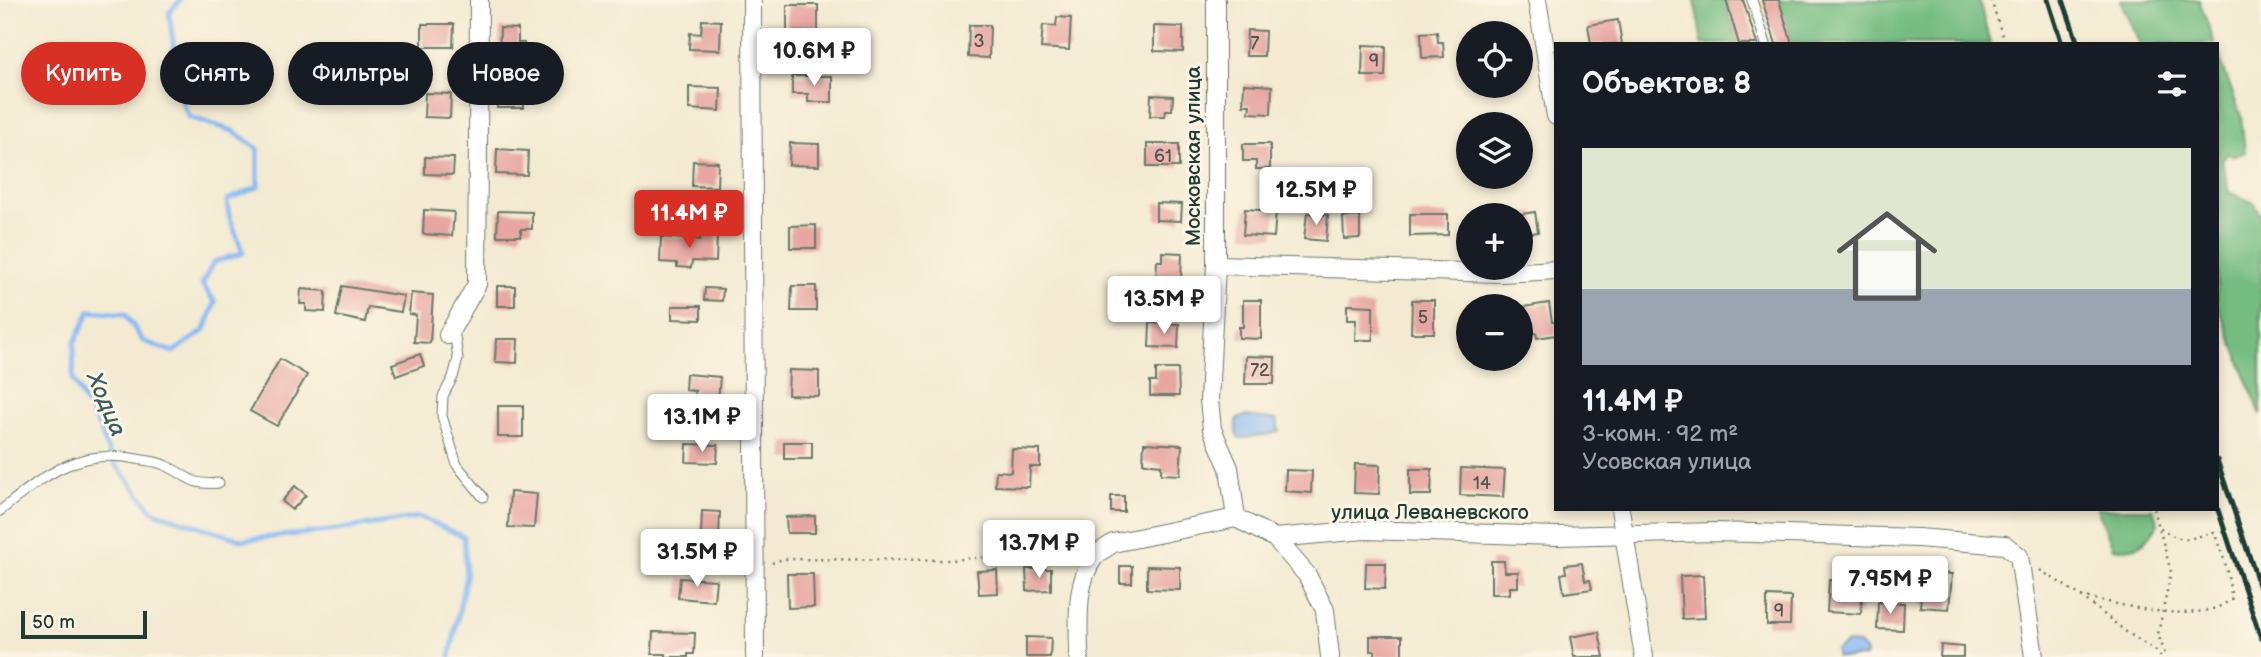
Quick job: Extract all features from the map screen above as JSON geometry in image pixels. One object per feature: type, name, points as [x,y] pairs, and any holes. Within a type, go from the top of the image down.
[{"type":"street","points":[[451,331],[477,284],[479,0]]},
{"type":"street","points":[[752,0],[755,657]]},
{"type":"street","name":"Московская улица","points":[[1216,0],[1216,265],[1209,400],[1212,429],[1229,468],[1236,518]]},
{"type":"street","points":[[1537,0],[1554,104]]},
{"type":"street","points":[[1216,265],[1501,273],[1554,270]]},
{"type":"street","points":[[1620,511],[1644,657]]},
{"type":"street","points":[[1079,657],[1079,613],[1083,578],[1096,555],[1113,543],[1236,518],[1275,538],[1307,575],[1325,610],[1331,657]]},
{"type":"street","name":"улица Леваневского","points":[[1275,538],[1364,530],[1557,536],[1717,531],[1918,538],[2005,545],[2019,556]]},
{"type":"street","points":[[2019,556],[2034,657]]},
{"type":"lane","points":[[1752,0],[1765,42]]},
{"type":"lane","points":[[451,331],[458,359],[453,377],[443,396],[442,416],[457,464],[484,498]]},
{"type":"lane","points":[[0,511],[43,477],[75,461],[121,456],[163,464],[201,485],[219,483]]},
{"type":"path","points":[[1991,0],[2004,42]]},
{"type":"path","points":[[2155,511],[2171,572],[2158,634],[2166,657]]},
{"type":"path","points":[[2081,596],[2163,610],[2203,612],[2225,606],[2232,598],[2225,562],[2214,532],[2176,540],[2159,527]]},
{"type":"path","points":[[755,575],[769,564],[783,559],[951,560],[1107,548]]},
{"type":"path","points":[[2019,556],[2081,596],[2161,657]]},
{"type":"green space","points":[[1695,0],[1726,0],[1738,42],[1702,42]]},
{"type":"green space","points":[[1779,0],[1979,0],[1990,42],[1791,42]]},
{"type":"green space","points":[[2120,0],[2199,0],[2214,42],[2139,42]]},
{"type":"green space","points":[[2219,56],[2241,116],[2245,152],[2235,156],[2227,154],[2222,160],[2229,192],[2254,203],[2261,216],[2261,415],[2219,308]]},
{"type":"green space","points":[[2098,511],[2154,511],[2158,524],[2145,541],[2129,549],[2113,548]]},
{"type":"water","points":[[1245,416],[1277,420],[1279,431],[1268,435],[1239,437],[1236,432],[1237,419]]},
{"type":"water","points":[[1847,643],[1859,644],[1866,652],[1865,657],[1836,657],[1836,650]]},
{"type":"building","points":[[1726,0],[1743,0],[1756,42],[1738,42]]},
{"type":"building","points":[[1762,0],[1779,0],[1791,42],[1775,42]]},
{"type":"building","points":[[787,5],[818,5],[818,32],[787,32]]},
{"type":"building","points":[[1057,17],[1071,18],[1069,50],[1041,48],[1043,25],[1056,26]]},
{"type":"building","points":[[702,20],[721,21],[720,50],[689,49],[690,33],[701,34]]},
{"type":"building","points":[[1618,20],[1622,42],[1591,42],[1588,25]]},
{"type":"building","points":[[422,24],[454,24],[453,42],[447,42],[447,47],[433,47],[433,42],[422,42]]},
{"type":"building","points":[[969,25],[990,25],[989,58],[968,57]]},
{"type":"building","points":[[1154,26],[1183,27],[1183,52],[1154,51]]},
{"type":"building","points":[[500,28],[518,29],[518,42],[500,42]]},
{"type":"building","points":[[1247,30],[1265,31],[1264,56],[1246,56]]},
{"type":"building","points":[[1437,32],[1438,42],[1443,42],[1444,57],[1422,58],[1421,33]]},
{"type":"building","points":[[1363,45],[1386,46],[1385,76],[1362,76]]},
{"type":"building","points":[[792,76],[832,76],[832,102],[808,102],[808,94],[792,94]]},
{"type":"building","points":[[1244,84],[1272,86],[1271,114],[1249,113],[1250,105],[1243,105]]},
{"type":"building","points":[[689,87],[721,88],[720,111],[689,109]]},
{"type":"building","points":[[433,93],[447,94],[447,105],[451,105],[450,118],[424,117],[424,105],[433,105]]},
{"type":"building","points":[[1151,95],[1173,96],[1172,110],[1166,110],[1165,116],[1150,116]]},
{"type":"building","points":[[497,105],[524,105],[524,108],[497,108]]},
{"type":"building","points":[[790,143],[819,144],[819,166],[789,165]]},
{"type":"building","points":[[1147,144],[1179,144],[1179,167],[1147,167]]},
{"type":"building","points":[[1243,144],[1270,144],[1270,169],[1256,169],[1256,161],[1243,161]]},
{"type":"building","points":[[497,149],[528,151],[527,175],[496,174]]},
{"type":"building","points":[[425,157],[454,158],[453,175],[425,174]]},
{"type":"building","points":[[693,161],[718,162],[717,187],[692,186]]},
{"type":"building","points":[[1156,203],[1182,204],[1181,221],[1156,220]]},
{"type":"building","points":[[1245,209],[1276,211],[1274,237],[1243,235]]},
{"type":"building","points":[[424,210],[454,212],[452,236],[423,234]]},
{"type":"building","points":[[498,211],[532,212],[532,229],[521,229],[521,236],[497,236]]},
{"type":"building","points":[[1533,212],[1538,232],[1533,233]]},
{"type":"building","points":[[1307,213],[1328,215],[1326,241],[1304,239]]},
{"type":"building","points":[[1410,214],[1448,214],[1448,235],[1410,236]]},
{"type":"building","points":[[1360,216],[1360,238],[1344,239],[1343,217]]},
{"type":"building","points":[[816,225],[816,248],[790,248],[790,226]]},
{"type":"building","points":[[700,233],[717,234],[716,262],[692,261],[691,268],[677,267],[677,263],[660,262],[661,237],[700,240]]},
{"type":"building","points":[[1162,252],[1182,253],[1181,283],[1156,282],[1157,261],[1162,261]]},
{"type":"building","points":[[342,286],[404,296],[401,312],[368,307],[365,322],[336,316]]},
{"type":"building","points":[[497,286],[515,286],[515,306],[497,306]]},
{"type":"building","points":[[792,286],[816,286],[816,311],[791,311]]},
{"type":"building","points":[[705,288],[723,289],[722,301],[704,300]]},
{"type":"building","points":[[301,289],[326,291],[325,312],[306,311],[306,304],[300,304]]},
{"type":"building","points":[[411,293],[433,295],[430,343],[414,342],[416,315],[409,314]]},
{"type":"building","points":[[1243,300],[1261,300],[1261,339],[1239,338],[1239,327],[1243,327]]},
{"type":"building","points":[[1412,300],[1434,300],[1434,333],[1411,333]]},
{"type":"building","points":[[1549,303],[1554,335],[1537,338],[1536,333],[1533,333],[1533,305]]},
{"type":"building","points":[[1347,305],[1373,306],[1373,340],[1355,340],[1356,320],[1347,320]]},
{"type":"building","points":[[672,306],[701,306],[701,320],[672,319]]},
{"type":"building","points":[[1150,323],[1179,324],[1178,348],[1149,347]]},
{"type":"building","points":[[496,339],[518,339],[517,363],[495,362]]},
{"type":"building","points":[[420,354],[424,366],[396,376],[392,364]]},
{"type":"building","points":[[1246,356],[1275,357],[1274,384],[1245,384]]},
{"type":"building","points":[[280,359],[307,375],[277,426],[250,411]]},
{"type":"building","points":[[1156,369],[1178,369],[1179,396],[1150,396],[1150,382],[1156,382]]},
{"type":"building","points":[[789,370],[819,371],[819,396],[788,395]]},
{"type":"building","points":[[686,374],[720,377],[718,400],[694,398],[695,391],[685,390]]},
{"type":"building","points":[[498,406],[523,406],[523,437],[498,437]]},
{"type":"building","points":[[784,442],[812,442],[812,459],[784,459]]},
{"type":"building","points":[[1144,443],[1182,445],[1180,475],[1161,474],[1161,465],[1143,463]]},
{"type":"building","points":[[687,444],[718,445],[717,463],[686,462]]},
{"type":"building","points":[[1012,449],[1040,450],[1040,467],[1030,467],[1029,487],[995,486],[996,471],[1011,472]]},
{"type":"building","points":[[1355,464],[1380,465],[1379,494],[1354,493]]},
{"type":"building","points":[[1461,468],[1505,470],[1503,497],[1460,495]]},
{"type":"building","points":[[1410,469],[1432,469],[1431,495],[1410,495]]},
{"type":"building","points":[[1286,470],[1312,471],[1311,493],[1285,491]]},
{"type":"building","points":[[295,486],[306,495],[292,510],[282,501]]},
{"type":"building","points":[[510,492],[537,494],[534,528],[508,527]]},
{"type":"building","points":[[1111,496],[1124,496],[1124,512],[1111,512]]},
{"type":"building","points":[[702,511],[720,512],[719,537],[701,536]]},
{"type":"building","points":[[815,516],[815,533],[787,533],[786,517]]},
{"type":"building","points":[[1491,561],[1504,561],[1505,572],[1518,572],[1518,587],[1510,587],[1510,594],[1491,594]]},
{"type":"building","points":[[1366,563],[1386,563],[1385,589],[1365,588]]},
{"type":"building","points":[[1582,563],[1585,581],[1590,580],[1592,589],[1564,593],[1561,574],[1566,573],[1565,565]]},
{"type":"building","points":[[1120,566],[1132,566],[1132,583],[1120,583]]},
{"type":"building","points":[[1147,566],[1180,567],[1180,590],[1147,589]]},
{"type":"building","points":[[1026,569],[1051,569],[1051,590],[1027,591]]},
{"type":"building","points":[[997,570],[998,593],[979,594],[977,571]]},
{"type":"building","points":[[1923,572],[1952,574],[1949,609],[1920,607]]},
{"type":"building","points":[[787,574],[813,574],[814,607],[788,608]]},
{"type":"building","points":[[1703,575],[1705,618],[1682,619],[1680,576]]},
{"type":"building","points":[[680,578],[716,580],[714,601],[678,598]]},
{"type":"building","points":[[1829,580],[1863,581],[1861,614],[1827,612]]},
{"type":"building","points":[[1767,596],[1791,597],[1790,625],[1767,625]]},
{"type":"building","points":[[1878,602],[1904,603],[1903,630],[1877,629]]},
{"type":"building","points":[[653,632],[695,633],[694,654],[688,654],[688,657],[666,657],[666,654],[652,654]]},
{"type":"building","points":[[1599,632],[1604,657],[1574,657],[1570,637]]},
{"type":"building","points":[[1370,636],[1402,636],[1402,657],[1375,657],[1375,651],[1370,651]]},
{"type":"building","points":[[1026,637],[1051,638],[1050,657],[1026,657]]},
{"type":"building","points":[[1941,645],[1963,647],[1963,657],[1940,657]]},
{"type":"waterway","name":"Ходца","points":[[180,0],[169,13],[174,49],[189,62],[191,76],[182,102],[189,117],[233,131],[258,149],[258,187],[227,200],[229,215],[243,253],[214,262],[202,284],[215,302],[205,330],[173,352],[143,341],[125,314],[90,311],[74,344],[73,380],[100,429],[112,460],[154,512],[242,540],[329,531],[420,517],[464,537],[466,575],[450,657]]},
{"type":"railway","points":[[2048,0],[2061,42]]},
{"type":"railway","points":[[2063,0],[2077,42]]},
{"type":"railway","points":[[2219,466],[2261,591]]},
{"type":"railway","points":[[2218,511],[2261,638]]}]
